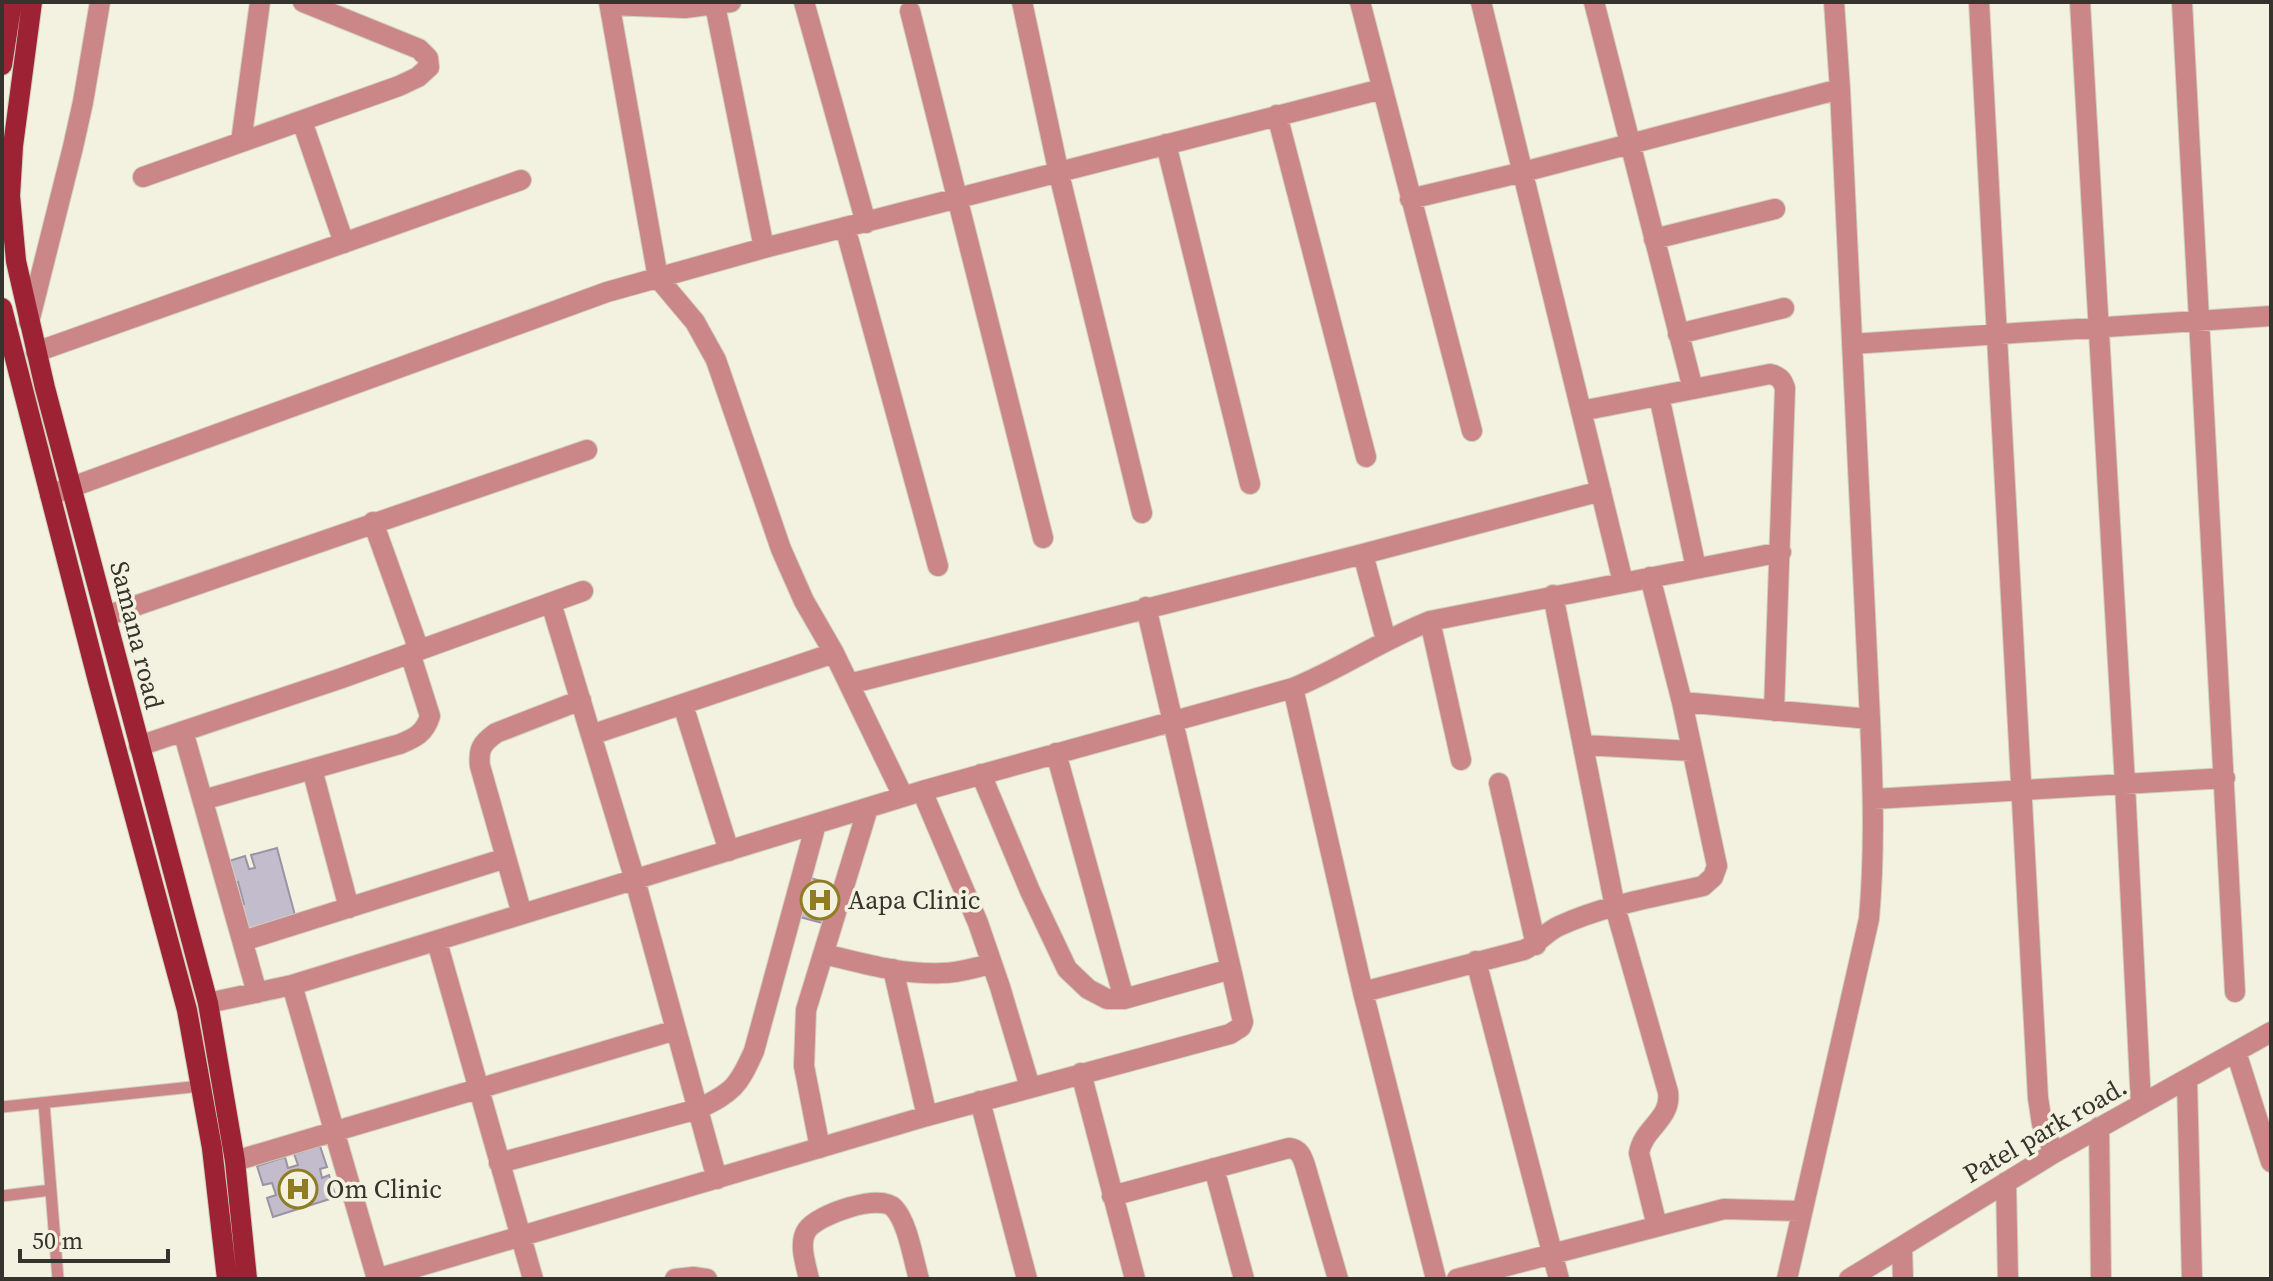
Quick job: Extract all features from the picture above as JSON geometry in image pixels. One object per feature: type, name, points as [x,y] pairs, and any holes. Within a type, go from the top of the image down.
[{"type":"main road","points":[[2,65],[12,2]]},
{"type":"main road","name":"Samana road","points":[[32,2],[13,146],[10,196],[16,261],[36,352],[208,1003],[235,1161],[247,1279]]},
{"type":"main road","name":"Samana road","points":[[2,308],[187,1010],[212,1148],[227,1279]]},
{"type":"street","points":[[29,322],[80,117],[100,2]]},
{"type":"street","points":[[241,142],[260,2]]},
{"type":"street","points":[[143,177],[399,86],[418,77],[429,67],[428,58],[419,49],[303,2]]},
{"type":"street","points":[[804,2],[938,566]]},
{"type":"street","points":[[1022,2],[1059,174],[1142,513]]},
{"type":"street","points":[[1360,2],[1472,431]]},
{"type":"street","points":[[1481,2],[1623,582]]},
{"type":"street","points":[[1594,2],[1693,389]]},
{"type":"street","points":[[1787,1279],[1869,919],[1874,865],[1874,799],[1834,2]]},
{"type":"street","points":[[1979,2],[2024,790],[2038,1098],[2042,1124],[2054,1153]]},
{"type":"street","points":[[2080,2],[2141,1104]]},
{"type":"street","points":[[2182,2],[2235,992]]},
{"type":"street","points":[[764,248],[723,4],[685,8],[610,4],[658,278],[695,322],[716,360],[781,549],[804,601],[913,794],[978,923],[1030,1087]]},
{"type":"street","points":[[910,11],[1043,538]]},
{"type":"street","points":[[50,495],[607,292],[764,248],[1382,89]]},
{"type":"street","points":[[1410,199],[1840,89]]},
{"type":"street","points":[[1277,115],[1366,457]]},
{"type":"street","points":[[302,121],[344,243]]},
{"type":"street","points":[[1166,144],[1250,484]]},
{"type":"street","points":[[36,352],[521,180]]},
{"type":"street","points":[[1654,239],[1775,209]]},
{"type":"street","points":[[1678,334],[1784,308]]},
{"type":"street","points":[[1852,344],[2271,316]]},
{"type":"street","points":[[1581,411],[1770,374],[1782,380],[1785,388],[1774,711]]},
{"type":"street","points":[[1659,396],[1696,568]]},
{"type":"street","points":[[106,616],[587,450]]},
{"type":"street","points":[[849,684],[1601,491]]},
{"type":"street","points":[[203,800],[400,744],[418,736],[427,726],[430,716],[414,652],[373,522]]},
{"type":"street","points":[[208,1003],[292,985],[913,794],[1293,688],[1430,621],[1781,552]]},
{"type":"street","points":[[1363,554],[1386,640]]},
{"type":"street","points":[[1363,992],[1524,950],[1536,945],[1554,928],[1615,907],[1703,886],[1713,877],[1717,866],[1682,702],[1650,577]]},
{"type":"street","points":[[139,746],[583,591]]},
{"type":"street","points":[[1553,595],[1615,907],[1670,1102],[1667,1111],[1641,1143],[1639,1153],[1657,1226]]},
{"type":"street","points":[[551,603],[635,880],[717,1179]]},
{"type":"street","points":[[292,985],[376,1279],[927,1116],[1237,1031],[1243,1022],[1146,607]]},
{"type":"street","points":[[1430,621],[1461,760]]},
{"type":"street","points":[[591,735],[834,653]]},
{"type":"street","points":[[1293,688],[1363,992],[1436,1279]]},
{"type":"street","points":[[522,914],[478,753],[484,741],[496,733],[581,700]]},
{"type":"street","points":[[1682,702],[1870,719]]},
{"type":"street","points":[[683,705],[729,851]]},
{"type":"street","points":[[183,731],[257,993]]},
{"type":"street","points":[[1583,745],[1692,751]]},
{"type":"street","points":[[1056,753],[1124,999]]},
{"type":"street","points":[[312,769],[349,908]]},
{"type":"street","points":[[981,774],[1067,969],[1088,989],[1107,999],[1124,999],[1231,969]]},
{"type":"street","points":[[1874,799],[2225,778]]},
{"type":"street","points":[[1499,783],[1536,945]]},
{"type":"street","points":[[820,1148],[804,1066],[806,1010],[868,808]]},
{"type":"street","points":[[499,1163],[698,1109],[725,1095],[742,1078],[754,1051],[816,824]]},
{"type":"street","points":[[243,941],[506,858]]},
{"type":"street","points":[[437,942],[533,1279]]},
{"type":"street","points":[[824,954],[925,973],[946,973],[992,964]]},
{"type":"street","points":[[1476,961],[1559,1279]]},
{"type":"street","points":[[893,969],[927,1116]]},
{"type":"street","points":[[235,1161],[676,1030]]},
{"type":"street","name":"Patel park road.","points":[[1849,1279],[2054,1153],[2271,1032]]},
{"type":"street","points":[[2236,1052],[2271,1162]]},
{"type":"street","points":[[1081,1073],[1135,1279]]},
{"type":"street","points":[[2187,1079],[2192,1279]]},
{"type":"street","points":[[980,1101],[1027,1279]]},
{"type":"street","points":[[2099,1127],[2101,1279]]},
{"type":"street","points":[[1112,1196],[1289,1148],[1298,1151],[1305,1165],[1338,1279]]},
{"type":"street","points":[[1214,1168],[1244,1279]]},
{"type":"street","points":[[2006,1182],[2008,1279]]},
{"type":"street","points":[[809,1279],[803,1241],[808,1229],[835,1213],[881,1201],[892,1205],[898,1214],[919,1279]]},
{"type":"street","points":[[1457,1279],[1724,1209],[1802,1211]]},
{"type":"street","points":[[1902,1247],[1903,1279]]},
{"type":"street","points":[[675,1279],[707,1279]]},
{"type":"lane","points":[[2,1107],[201,1086]]},
{"type":"lane","points":[[44,1103],[58,1279]]},
{"type":"lane","points":[[2,1196],[51,1190]]},
{"type":"building","points":[[277,848],[296,919],[245,933],[237,906],[244,904],[238,882],[231,884],[226,862],[245,856],[249,869],[255,868],[251,855]]},
{"type":"building","points":[[808,877],[841,888],[830,925],[796,916]]},
{"type":"building","points":[[320,1146],[327,1167],[320,1169],[322,1178],[329,1175],[336,1197],[273,1217],[267,1198],[276,1195],[272,1183],[263,1185],[257,1166],[285,1157],[288,1168],[298,1165],[294,1154]]},
{"type":"place","name":"Aapa Clinic","points":[[820,900]]},
{"type":"place","name":"Om Clinic","points":[[298,1189]]}]
